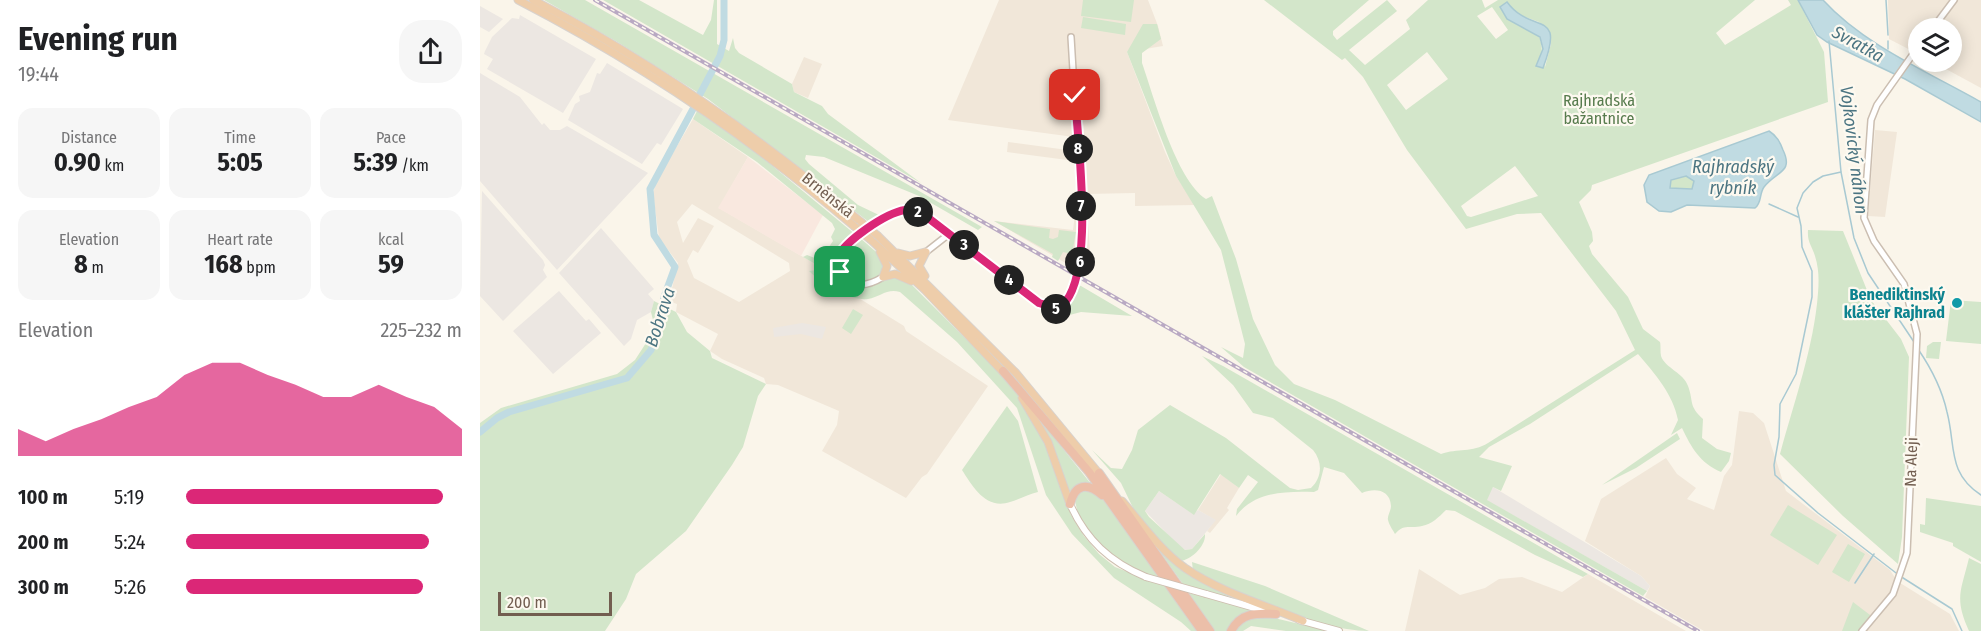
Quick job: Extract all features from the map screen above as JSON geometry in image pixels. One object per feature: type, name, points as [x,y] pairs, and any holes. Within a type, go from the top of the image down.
[{"type":"highway","name":"Brněnská","points":[[518,0],[688,96],[805,176],[858,224],[893,250],[1016,373],[1156,541],[1184,567],[1208,581],[1303,621]]},
{"type":"highway","name":"Brněnská","points":[[533,0],[630,54],[688,96]]},
{"type":"highway","name":"Brněnská","points":[[875,238],[1003,370],[1042,430],[1070,504]]},
{"type":"highway","points":[[875,238],[886,261],[887,268],[883,277]]},
{"type":"highway","points":[[893,250],[908,256],[926,252]]},
{"type":"highway","points":[[926,252],[919,268],[935,290]]},
{"type":"highway","points":[[883,277],[899,274],[925,290]]},
{"type":"highway","points":[[1003,370],[1114,505],[1202,631]]},
{"type":"highway","points":[[1099,473],[1210,631]]},
{"type":"highway","points":[[1070,504],[1076,489],[1085,486],[1096,490],[1114,505]]},
{"type":"highway","points":[[1231,631],[1238,621],[1246,616],[1276,614]]},
{"type":"main road","points":[[1070,504],[1086,533],[1118,564],[1146,577],[1340,631]]},
{"type":"street","points":[[1940,18],[1954,0]]},
{"type":"street","points":[[883,277],[864,285],[852,283],[837,267],[840,252],[865,231],[905,210],[921,213],[1049,309],[1058,309],[1066,304],[1078,271],[1083,237],[1071,37]]},
{"type":"street","name":"Na Aleji","points":[[1862,631],[1898,586],[1909,531],[1917,334],[1904,284],[1874,241],[1864,218],[1871,120],[1874,108],[1908,61]]},
{"type":"street","points":[[926,252],[949,234]]},
{"type":"shaded area","points":[[999,0],[1148,0],[1158,26],[1163,46],[1127,52],[1165,152],[1176,176],[1195,205],[1135,206],[1135,193],[1086,194],[1090,251],[1086,275],[994,221],[1073,230],[1077,199],[1075,161],[1007,152],[1008,142],[1075,151],[1074,137],[948,120]]},
{"type":"shaded area","points":[[1888,0],[1981,0],[1981,88],[1951,72],[1962,72],[1962,18],[1908,18],[1908,49],[1889,39]]},
{"type":"shaded area","points":[[480,6],[503,19],[489,32],[480,27]]},
{"type":"shaded area","points":[[520,15],[596,59],[563,113],[487,69],[493,59],[484,54],[492,37],[512,18],[519,19]]},
{"type":"shaded area","points":[[804,57],[822,64],[808,98],[794,92],[792,84]]},
{"type":"shaded area","points":[[607,63],[683,109],[661,145],[657,143],[642,164],[568,120],[575,104],[580,101],[579,96],[590,92],[597,73],[600,74]]},
{"type":"shaded area","points":[[480,73],[520,97],[542,125],[544,123],[550,130],[560,130],[567,126],[648,173],[557,270],[480,181]]},
{"type":"shaded area","points":[[693,119],[748,157],[719,208],[817,265],[831,264],[834,260],[835,270],[810,271],[828,288],[857,297],[904,326],[906,331],[988,386],[927,474],[906,498],[822,451],[837,425],[839,411],[778,385],[766,384],[764,378],[722,359],[710,351],[718,334],[676,312],[677,304],[669,301],[678,263],[659,238],[653,193],[657,180]],"holes":[[[692,204],[789,263],[790,271],[739,302],[694,278],[687,261],[693,250],[698,253],[714,226],[698,218],[683,243],[677,222]]]},
{"type":"shaded area","points":[[1875,130],[1897,132],[1885,217],[1868,216]]},
{"type":"shaded area","points":[[748,157],[823,215],[801,256],[718,208]]},
{"type":"shaded area","points":[[482,191],[543,260],[545,265],[543,270],[547,277],[503,321],[480,296]]},
{"type":"shaded area","points":[[601,228],[654,289],[648,294],[654,301],[651,312],[637,320],[631,339],[624,346],[559,273]]},
{"type":"shaded area","points":[[559,291],[586,321],[589,319],[601,333],[553,374],[513,331]]},
{"type":"shaded area","points":[[802,323],[826,327],[822,339],[801,334],[774,337],[773,328]]},
{"type":"shaded area","points":[[1739,411],[1753,413],[1764,423],[1786,491],[1890,570],[1897,581],[1950,614],[1959,631],[1704,631],[1645,597],[1650,586],[1641,576],[1585,541],[1601,499],[1666,458],[1677,474],[1696,488],[1687,499],[1714,510],[1724,476],[1732,465]]},
{"type":"shaded area","points":[[1221,474],[1239,488],[1227,508],[1229,510],[1210,533],[1207,531],[1215,520],[1198,510]]},
{"type":"shaded area","points":[[1493,487],[1641,576],[1650,586],[1647,591],[1486,500]]},
{"type":"shaded area","points":[[1159,491],[1193,514],[1198,510],[1216,520],[1192,549],[1185,550],[1177,544],[1145,511]]},
{"type":"shaded area","points":[[1419,569],[1460,595],[1485,588],[1499,579],[1522,577],[1562,592],[1588,574],[1686,631],[1405,631]]},
{"type":"green space","points":[[544,0],[585,0],[982,227],[978,230],[919,196],[824,157],[806,155],[805,159],[809,164],[858,205],[881,216],[869,222],[708,99],[619,43]]},
{"type":"green space","points":[[603,0],[639,0],[703,35],[711,20],[714,0],[717,0],[717,44],[729,51],[733,38],[735,48],[739,53],[792,84],[794,92],[822,106],[828,114],[921,183]]},
{"type":"green space","points":[[1083,0],[1134,0],[1131,22],[1081,16]]},
{"type":"green space","name":"Rajhradská bažantnice","points":[[1264,0],[1369,0],[1333,31],[1337,40],[1387,0],[1397,11],[1349,50],[1365,65],[1410,29],[1406,20],[1428,0],[1482,0],[1485,8],[1498,0],[1755,0],[1716,33],[1725,45],[1791,5],[1788,0],[1798,0],[1824,52],[1828,102],[1592,185],[1591,190],[1579,202],[1592,232],[1593,241],[1589,246],[1592,254],[1628,297],[1643,329],[1660,342],[1663,360],[1686,381],[1693,407],[1703,419],[1702,438],[1717,449],[1731,453],[1729,461],[1721,472],[1707,464],[1697,454],[1682,428],[1671,435],[1678,420],[1676,411],[1662,385],[1638,354],[1530,424],[1489,447],[1479,457],[1512,466],[1501,491],[1493,487],[1487,500],[1647,591],[1643,596],[1244,367],[1221,347],[1243,358],[1245,344],[1221,250],[1176,176],[1127,52],[1143,24],[1157,24],[1161,39],[1142,53],[1142,63],[1167,137],[1185,175],[1195,189],[1206,199],[1212,196],[1236,259],[1253,319],[1275,365],[1294,384],[1335,400],[1441,454],[1476,448],[1488,443],[1635,350],[1616,311],[1541,213],[1517,214],[1466,229],[1407,150],[1363,77],[1345,58],[1342,60]],"holes":[[[1507,2],[1517,14],[1539,22],[1551,44],[1545,67],[1538,34],[1507,19],[1500,7]],[[1492,7],[1508,30],[1496,39],[1477,16]],[[1427,52],[1448,79],[1406,110],[1387,85]],[[1515,166],[1538,196],[1471,217],[1467,216],[1461,206]]]},
{"type":"green space","points":[[1083,17],[1126,24],[1125,35],[1081,28]]},
{"type":"green space","points":[[697,111],[757,153],[856,235],[841,248],[831,264],[817,265],[803,257],[807,255],[820,260],[833,241],[831,237],[835,229],[832,223],[757,162],[693,119]]},
{"type":"green space","points":[[1686,175],[1694,181],[1692,189],[1670,188],[1671,180]]},
{"type":"green space","points":[[994,221],[1050,229],[1049,238],[1053,239],[1058,237],[1059,230],[1076,232],[1072,254],[1063,252],[1058,261],[1052,257],[1053,254]]},
{"type":"green space","points":[[1808,230],[1843,231],[1871,300],[1901,339],[1909,357],[1902,537],[1898,564],[1843,516],[1780,454],[1803,374],[1816,313],[1818,270]]},
{"type":"green space","points":[[859,237],[882,257],[885,264],[881,275],[871,280],[852,281],[841,268],[846,248]]},
{"type":"green space","points":[[830,268],[852,285],[870,286],[893,276],[910,283],[989,362],[1019,396],[1040,430],[1071,515],[1084,536],[1099,554],[1115,567],[1167,587],[1197,631],[1191,631],[1114,578],[1072,534],[1046,495],[1017,408],[957,342],[900,292],[887,292],[872,298],[861,299],[828,285],[809,271]]},
{"type":"green space","points":[[1076,285],[1132,316],[1081,312],[1062,317]]},
{"type":"green space","points":[[1951,300],[1981,302],[1981,344],[1946,341]]},
{"type":"green space","points":[[654,301],[676,312],[687,332],[710,351],[712,358],[766,384],[758,396],[743,447],[686,531],[636,574],[626,599],[605,631],[480,631],[480,423],[501,408],[617,374],[635,360],[646,343],[654,324],[651,312]]},
{"type":"green space","points":[[853,309],[863,315],[851,334],[842,328]]},
{"type":"green space","points":[[1933,342],[1941,342],[1939,359],[1926,358],[1927,346]]},
{"type":"green space","points":[[1202,356],[1588,574],[1583,577],[1535,555],[1455,511],[1446,510],[1429,524],[1404,527],[1395,534],[1388,520],[1391,506],[1385,493],[1376,490],[1362,493],[1344,473],[1324,467],[1318,490],[1281,493],[1261,498],[1243,508],[1236,516],[1237,509],[1258,482],[1248,475],[1239,488],[1220,474],[1194,515],[1159,491],[1145,511],[1149,517],[1185,550],[1192,549],[1205,534],[1205,539],[1197,552],[1180,561],[1168,551],[1135,512],[1121,483],[1092,450],[1111,468],[1122,469],[1132,450],[1138,430],[1170,405],[1226,438],[1290,488],[1298,490],[1311,488],[1320,470],[1313,450],[1273,418],[1253,413],[1233,385]]},
{"type":"green space","points":[[1007,406],[1018,421],[1038,492],[1001,504],[987,500],[981,495],[962,470]]},
{"type":"green space","points":[[1044,425],[1091,484],[1077,486],[1070,498],[1043,428]]},
{"type":"green space","points":[[1677,433],[1680,439],[1636,468],[1602,485]]},
{"type":"green space","points":[[1083,488],[1099,494],[1160,578],[1118,559],[1094,539],[1084,527],[1078,513],[1075,498]]},
{"type":"green space","points":[[1926,498],[1981,506],[1981,562],[1953,546],[1953,543],[1920,532],[1920,524],[1925,525]]},
{"type":"green space","points":[[1788,505],[1837,535],[1818,565],[1770,535]]},
{"type":"green space","points":[[1848,544],[1865,554],[1849,582],[1832,572]]},
{"type":"green space","points":[[1158,549],[1189,574],[1256,605],[1183,584]]},
{"type":"green space","points":[[1969,558],[1981,564],[1981,631],[1969,631],[1960,602]]},
{"type":"green space","points":[[1192,562],[1265,586],[1369,631],[1327,625],[1279,610],[1193,571]]},
{"type":"green space","points":[[1189,593],[1256,611],[1229,631],[1214,631]]},
{"type":"green space","points":[[1853,602],[1874,618],[1862,631],[1842,631]]},
{"type":"green space","points":[[1262,615],[1329,631],[1286,631],[1251,626],[1243,631],[1233,631],[1242,620]]},
{"type":"water","name":"Svratka","points":[[1798,0],[1823,0],[1858,31],[1908,62],[1908,72],[1926,72],[1981,102],[1981,122],[1905,79],[1817,35]]},
{"type":"water","points":[[1507,2],[1526,18],[1548,29],[1551,37],[1543,68],[1536,66],[1543,49],[1540,37],[1507,19],[1500,7]]},
{"type":"water","name":"Rajhradský rybník","points":[[1769,131],[1778,139],[1786,158],[1785,168],[1764,187],[1759,204],[1755,208],[1687,205],[1671,212],[1659,211],[1647,202],[1644,185],[1649,175]],"holes":[[[1686,176],[1694,181],[1692,189],[1670,188],[1671,180]]]},
{"type":"waterway","name":"Bobrava","points":[[700,94],[720,56],[724,40],[724,0]]},
{"type":"waterway","points":[[1886,0],[1888,35]]},
{"type":"waterway","name":"Vojkovický náhon","points":[[1829,41],[1841,172],[1854,238],[1868,273],[1914,342]]},
{"type":"waterway","name":"Svratka","points":[[1888,41],[1888,49]]},
{"type":"waterway","name":"Bobrava","points":[[480,432],[497,418],[509,412],[627,378],[651,350],[657,335],[664,297],[675,267],[654,235],[650,189],[693,109]]},
{"type":"waterway","points":[[1841,172],[1823,176],[1813,182],[1803,193],[1797,208],[1802,247],[1812,271],[1812,297],[1796,374],[1780,404],[1775,475],[1818,513],[1900,576],[1952,609],[1962,631]]},
{"type":"waterway","points":[[1769,204],[1798,217]]},
{"type":"waterway","name":"Vojkovický náhon","points":[[1918,349],[1932,371],[1945,403],[1958,468],[1970,487],[1981,495]]},
{"type":"waterway","points":[[1855,583],[1874,554]]},
{"type":"railway","points":[[595,0],[1698,631]]},
{"type":"place","name":"Benediktinský klášter Rajhrad","points":[[1957,303]]},
{"type":"route","points":[[840,272],[837,259],[842,249],[851,241],[886,218],[901,211],[910,210],[923,214],[1039,303],[1049,309],[1058,309],[1066,304],[1070,299],[1078,271],[1083,237],[1075,95]]}]
